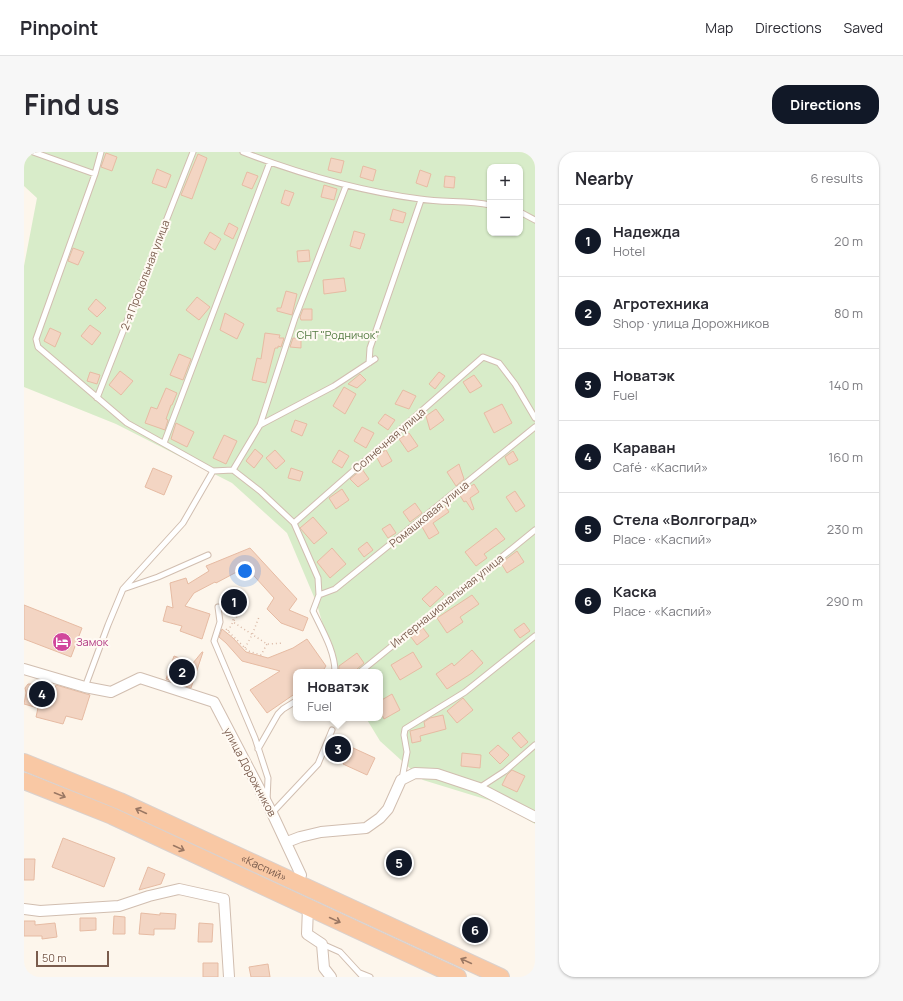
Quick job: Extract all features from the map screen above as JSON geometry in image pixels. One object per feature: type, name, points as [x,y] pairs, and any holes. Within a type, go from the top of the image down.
[{"type":"highway","name":"«Каспий»","points":[[24,762],[299,878],[312,889],[501,977]]},
{"type":"highway","name":"«Каспий»","points":[[24,781],[112,816],[458,977]]},
{"type":"street","points":[[24,669],[85,687]]},
{"type":"street","name":"улица Дорожников","points":[[85,687],[111,692],[140,678],[214,702],[287,842],[299,878]]},
{"type":"street","points":[[287,842],[320,832],[366,828],[380,818],[388,809],[402,780],[416,773],[437,774],[479,788],[535,817]]},
{"type":"street","points":[[24,909],[40,911],[119,906],[149,896],[179,889],[224,899],[229,977]]},
{"type":"street","points":[[308,907],[307,934],[322,944],[324,968],[331,977]]},
{"type":"lane","points":[[33,152],[95,174]]},
{"type":"lane","points":[[101,152],[95,174],[36,339],[38,347],[127,423],[213,471],[233,470],[260,491],[294,523],[318,578],[319,595],[313,611],[330,646],[335,669]]},
{"type":"lane","name":"2-я Продольная улица","points":[[97,398],[193,152]]},
{"type":"lane","points":[[243,152],[346,186],[421,200],[475,202],[487,204]]},
{"type":"lane","points":[[164,443],[270,162]]},
{"type":"lane","points":[[233,470],[260,425],[295,318],[346,186]]},
{"type":"lane","points":[[369,363],[370,348],[421,200]]},
{"type":"lane","points":[[523,214],[535,220]]},
{"type":"lane","name":"Солнечная улица","points":[[294,523],[483,357],[500,363],[515,384],[535,418]]},
{"type":"lane","points":[[260,425],[334,386],[375,359]]},
{"type":"lane","name":"Ромашковая улица","points":[[319,595],[335,589],[535,427]]},
{"type":"lane","points":[[85,687],[123,589],[183,523],[213,471]]},
{"type":"lane","name":"Интернациональная улица","points":[[364,669],[535,530]]},
{"type":"lane","points":[[123,589],[158,577],[208,555]]},
{"type":"lane","points":[[218,607],[220,622],[214,641],[258,749],[268,778],[270,808]]},
{"type":"lane","points":[[402,780],[407,752],[404,735],[405,729],[465,692],[535,636]]},
{"type":"lane","points":[[258,749],[278,714],[293,703]]},
{"type":"lane","points":[[270,808],[318,764],[332,730]]},
{"type":"lane","points":[[479,788],[505,770],[535,745]]},
{"type":"lane","points":[[322,944],[340,952],[363,977]]},
{"type":"lane","points":[[358,971],[370,977]]},
{"type":"path","points":[[233,622],[234,614],[225,606],[220,622],[248,651],[261,655],[266,644]]},
{"type":"path","points":[[228,631],[243,608]]},
{"type":"path","points":[[245,648],[259,617]]},
{"type":"path","points":[[233,622],[266,644],[283,643]]},
{"type":"green space","name":"СНТ \"Родничок\"","points":[[24,152],[535,152],[535,824],[501,804],[423,780],[380,741],[368,721],[383,721],[383,669],[335,669],[317,604],[287,533],[232,483],[116,424],[24,387],[24,266],[37,198],[24,186]]},
{"type":"building","points":[[106,153],[117,157],[112,171],[101,167]]},
{"type":"building","points":[[198,154],[207,158],[192,199],[181,195]]},
{"type":"building","points":[[331,158],[344,161],[341,173],[328,170]]},
{"type":"building","points":[[363,166],[376,170],[373,181],[360,177]]},
{"type":"building","points":[[157,169],[171,175],[166,188],[152,183]]},
{"type":"building","points":[[420,170],[431,174],[427,187],[416,183]]},
{"type":"building","points":[[247,172],[258,176],[252,189],[242,185]]},
{"type":"building","points":[[445,176],[455,177],[454,188],[444,187]]},
{"type":"building","points":[[324,185],[337,189],[334,200],[321,197]]},
{"type":"building","points":[[285,190],[294,193],[289,206],[281,203]]},
{"type":"building","points":[[393,209],[406,213],[403,223],[390,220]]},
{"type":"building","points":[[229,223],[238,228],[233,239],[224,234]]},
{"type":"building","points":[[354,231],[365,234],[360,249],[350,246]]},
{"type":"building","points":[[210,232],[221,239],[215,250],[204,243]]},
{"type":"building","points":[[73,248],[84,252],[78,265],[68,261]]},
{"type":"building","points":[[309,250],[310,261],[298,262],[297,251]]},
{"type":"building","points":[[344,278],[346,291],[324,294],[323,280]]},
{"type":"building","points":[[286,291],[297,294],[292,315],[277,311],[277,308],[281,308]]},
{"type":"building","points":[[197,297],[210,307],[199,320],[186,310]]},
{"type":"building","points":[[96,299],[106,308],[97,317],[88,309]]},
{"type":"building","points":[[303,309],[312,309],[312,320],[301,320],[300,317]]},
{"type":"building","points":[[225,313],[244,324],[237,339],[220,330]]},
{"type":"building","points":[[90,325],[101,333],[92,345],[81,336]]},
{"type":"building","points":[[50,328],[61,333],[55,347],[44,341]]},
{"type":"building","points":[[265,333],[280,335],[279,338],[284,338],[281,347],[278,346],[278,348],[275,348],[266,383],[252,380],[257,358],[261,359]]},
{"type":"building","points":[[293,338],[301,339],[301,348],[290,347]]},
{"type":"building","points":[[179,354],[191,359],[183,380],[170,375]]},
{"type":"building","points":[[120,371],[133,381],[121,395],[109,385]]},
{"type":"building","points":[[90,372],[100,375],[97,384],[87,381]]},
{"type":"building","points":[[439,372],[445,376],[435,389],[429,384]]},
{"type":"building","points":[[360,374],[366,380],[357,388],[348,384]]},
{"type":"building","points":[[474,375],[482,386],[470,393],[463,382]]},
{"type":"building","points":[[344,387],[356,394],[345,414],[333,406]]},
{"type":"building","points":[[166,388],[177,393],[166,419],[168,420],[165,430],[145,423],[151,407],[157,409]]},
{"type":"building","points":[[403,390],[416,396],[409,409],[395,404]]},
{"type":"building","points":[[502,404],[512,423],[494,433],[484,413]]},
{"type":"building","points":[[436,409],[444,420],[430,430],[426,416]]},
{"type":"building","points":[[385,414],[395,420],[388,430],[378,423]]},
{"type":"building","points":[[295,420],[307,424],[302,436],[291,431]]},
{"type":"building","points":[[176,423],[194,432],[187,447],[171,439]]},
{"type":"building","points":[[362,427],[374,433],[366,448],[354,441]]},
{"type":"building","points":[[409,433],[418,446],[408,452],[399,439]]},
{"type":"building","points":[[224,435],[237,441],[226,464],[213,458]]},
{"type":"building","points":[[255,449],[263,456],[254,468],[246,461]]},
{"type":"building","points":[[275,450],[285,461],[276,469],[266,458]]},
{"type":"building","points":[[339,450],[349,456],[342,468],[332,462]]},
{"type":"building","points":[[386,450],[392,461],[382,467],[376,456]]},
{"type":"building","points":[[513,451],[518,460],[509,465],[505,457]]},
{"type":"building","points":[[459,464],[464,479],[456,486],[447,472]]},
{"type":"building","points":[[153,468],[172,476],[164,495],[145,487]]},
{"type":"building","points":[[291,468],[303,472],[300,481],[288,478]]},
{"type":"building","points":[[362,469],[369,479],[358,487],[350,479]]},
{"type":"building","points":[[474,484],[479,492],[470,498],[474,509],[472,510],[459,494]]},
{"type":"building","points":[[342,489],[349,500],[336,509],[329,498]]},
{"type":"building","points":[[515,491],[525,506],[516,512],[506,497]]},
{"type":"building","points":[[415,503],[422,513],[410,522],[403,512]]},
{"type":"building","points":[[445,506],[449,512],[433,523],[439,533],[429,539],[421,525]]},
{"type":"building","points":[[313,517],[327,533],[314,544],[300,528]]},
{"type":"building","points":[[390,524],[396,533],[388,538],[382,529]]},
{"type":"building","points":[[496,528],[505,539],[484,554],[487,558],[476,566],[465,552]]},
{"type":"building","points":[[367,542],[373,550],[364,557],[358,549]]},
{"type":"building","points":[[250,548],[297,599],[289,610],[308,618],[303,631],[281,623],[267,609],[274,598],[246,567],[194,593],[185,606],[210,614],[202,639],[180,631],[182,626],[163,621],[167,606],[173,608],[170,583],[186,578],[188,584],[209,571],[206,566]]},
{"type":"building","points":[[332,548],[346,564],[330,578],[317,562]]},
{"type":"building","points":[[517,551],[524,562],[507,573],[501,563]]},
{"type":"building","points":[[436,586],[444,594],[430,607],[422,599]]},
{"type":"building","points":[[472,595],[479,604],[460,617],[463,622],[447,633],[437,618]]},
{"type":"building","points":[[24,605],[82,628],[71,657],[24,639]]},
{"type":"building","points":[[524,623],[530,631],[520,638],[514,630]]},
{"type":"building","points":[[423,628],[429,636],[417,645],[411,637]]},
{"type":"building","points":[[222,629],[246,652],[268,658],[293,648],[307,639],[326,666],[324,669],[293,669],[293,695],[267,713],[250,690],[280,671],[242,661],[219,637]]},
{"type":"building","points":[[472,650],[483,663],[472,673],[447,689],[436,674],[452,663],[454,666]]},
{"type":"building","points":[[202,652],[191,688],[166,679],[174,656],[193,663]]},
{"type":"building","points":[[413,652],[422,667],[400,680],[391,665]]},
{"type":"building","points":[[357,653],[364,663],[357,669],[339,669],[339,666]]},
{"type":"building","points":[[28,684],[54,691],[56,685],[90,695],[82,720],[66,716],[63,724],[36,717],[38,708],[24,704],[26,693],[25,688]]},
{"type":"building","points":[[392,694],[400,710],[384,719],[383,699]]},
{"type":"building","points":[[463,698],[473,710],[457,723],[447,711]]},
{"type":"building","points":[[443,715],[446,729],[420,736],[421,741],[412,743],[410,731],[425,727],[424,722],[430,718]]},
{"type":"building","points":[[519,732],[528,742],[521,748],[512,738]]},
{"type":"building","points":[[498,745],[509,755],[500,764],[489,753]]},
{"type":"building","points":[[351,747],[375,758],[367,775],[343,764]]},
{"type":"building","points":[[462,753],[481,755],[480,768],[461,766]]},
{"type":"building","points":[[512,770],[525,776],[517,792],[502,785],[507,775]]},
{"type":"building","points":[[63,838],[115,858],[104,887],[52,867]]},
{"type":"building","points":[[24,859],[35,859],[34,880],[24,880]]},
{"type":"building","points":[[148,867],[165,874],[161,884],[139,890]]},
{"type":"building","points":[[141,913],[160,915],[160,913],[176,914],[175,929],[154,929],[154,935],[139,934]]},
{"type":"building","points":[[114,916],[125,917],[125,934],[113,934]]},
{"type":"building","points":[[80,918],[96,918],[96,930],[80,931]]},
{"type":"building","points":[[24,921],[35,921],[35,925],[55,923],[57,937],[42,939],[42,936],[24,936]]},
{"type":"building","points":[[199,923],[213,924],[212,942],[198,942]]},
{"type":"building","points":[[203,963],[218,963],[218,977],[203,977]]},
{"type":"building","points":[[268,964],[270,977],[251,977],[249,967]]},
{"type":"place","name":"Надежда","points":[[234,602]]},
{"type":"place","name":"Замок","points":[[62,642]]},
{"type":"place","name":"Агротехника","points":[[182,672]]},
{"type":"place","name":"Караван","points":[[42,694]]},
{"type":"place","name":"Новатэк","points":[[338,749]]},
{"type":"place","name":"Стела «Волгоград»","points":[[399,863]]},
{"type":"place","name":"Каска","points":[[475,930]]}]
